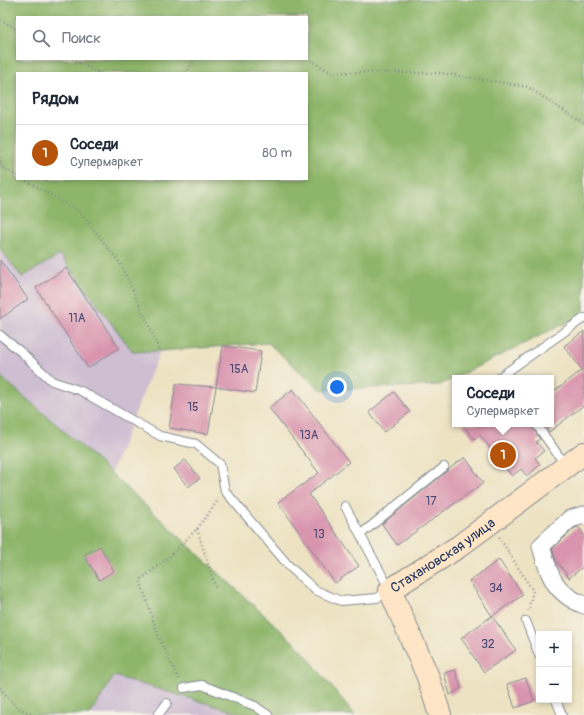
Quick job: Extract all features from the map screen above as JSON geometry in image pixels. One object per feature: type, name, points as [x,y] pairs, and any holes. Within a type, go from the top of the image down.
[{"type":"main road","name":"Стахановская улица","points":[[440,715],[428,677],[390,590],[458,547],[584,453]]},
{"type":"street","points":[[584,515],[570,519],[541,546],[547,570],[559,589],[573,601],[584,605]]},
{"type":"lane","points":[[502,375],[584,318]]},
{"type":"lane","points":[[0,335],[52,381],[81,391],[160,436],[196,444],[220,464],[225,491],[289,566],[315,590],[341,601],[377,598],[390,590],[345,506]]},
{"type":"lane","points":[[538,427],[566,466]]},
{"type":"lane","points":[[361,534],[444,467]]},
{"type":"lane","points":[[526,621],[536,647]]},
{"type":"lane","points":[[184,688],[202,685],[255,706],[268,715]]},
{"type":"lane","points":[[158,715],[167,703]]},
{"type":"lane","points":[[557,703],[562,715]]},
{"type":"path","points":[[0,20],[16,28]]},
{"type":"path","points":[[308,59],[330,72],[441,73],[528,87],[584,124]]},
{"type":"path","points":[[74,60],[97,72]]},
{"type":"path","points":[[187,72],[194,60]]},
{"type":"path","points":[[0,157],[1,167],[16,175]]},
{"type":"path","points":[[25,180],[79,211],[120,264],[160,351]]},
{"type":"path","points":[[184,688],[160,641],[140,580],[169,557],[197,529],[225,491]]},
{"type":"path","points":[[490,524],[533,591],[526,621]]},
{"type":"path","points":[[197,529],[216,589]]},
{"type":"path","points":[[0,688],[16,707],[34,715]]},
{"type":"shaded area","points":[[0,249],[22,277],[60,254],[133,352],[160,351],[111,473],[0,376]]},
{"type":"shaded area","points":[[114,676],[246,715],[90,715]]},
{"type":"green space","points":[[0,0],[584,0],[584,314],[460,375],[452,375],[452,379],[440,385],[321,390],[268,343],[133,352],[60,255],[22,277],[0,249]]},
{"type":"green space","points":[[0,376],[78,443],[301,649],[355,715],[246,715],[114,676],[90,715],[0,715]]},
{"type":"building","points":[[0,260],[28,299],[0,319]]},
{"type":"building","points":[[66,268],[119,348],[88,368],[36,288]]},
{"type":"building","points":[[584,331],[584,405],[549,432],[545,427],[554,427],[554,392],[582,370],[564,346]]},
{"type":"building","points":[[223,346],[261,351],[255,393],[216,387]]},
{"type":"building","points":[[176,384],[216,387],[208,434],[169,428]]},
{"type":"building","points":[[293,389],[349,462],[309,494],[359,566],[335,583],[278,502],[319,473],[269,408]]},
{"type":"building","points":[[394,392],[410,412],[384,432],[369,412]]},
{"type":"building","points":[[464,427],[532,427],[540,439],[536,442],[544,451],[535,458],[540,465],[527,476],[521,469],[512,476],[480,435],[474,439]]},
{"type":"building","points":[[465,457],[483,483],[397,545],[382,524]]},
{"type":"building","points":[[185,460],[200,478],[188,487],[174,469]]},
{"type":"building","points":[[578,527],[584,535],[584,566],[569,578],[556,560],[552,549]]},
{"type":"building","points":[[100,546],[114,571],[99,580],[84,555]]},
{"type":"building","points":[[499,560],[523,595],[492,616],[469,581]]},
{"type":"building","points":[[492,616],[516,650],[484,672],[461,638]]},
{"type":"building","points":[[455,670],[461,688],[450,695],[444,673]]},
{"type":"building","points":[[526,678],[534,701],[515,708],[507,684]]},
{"type":"place","name":"Соседи","points":[[503,455]]}]
